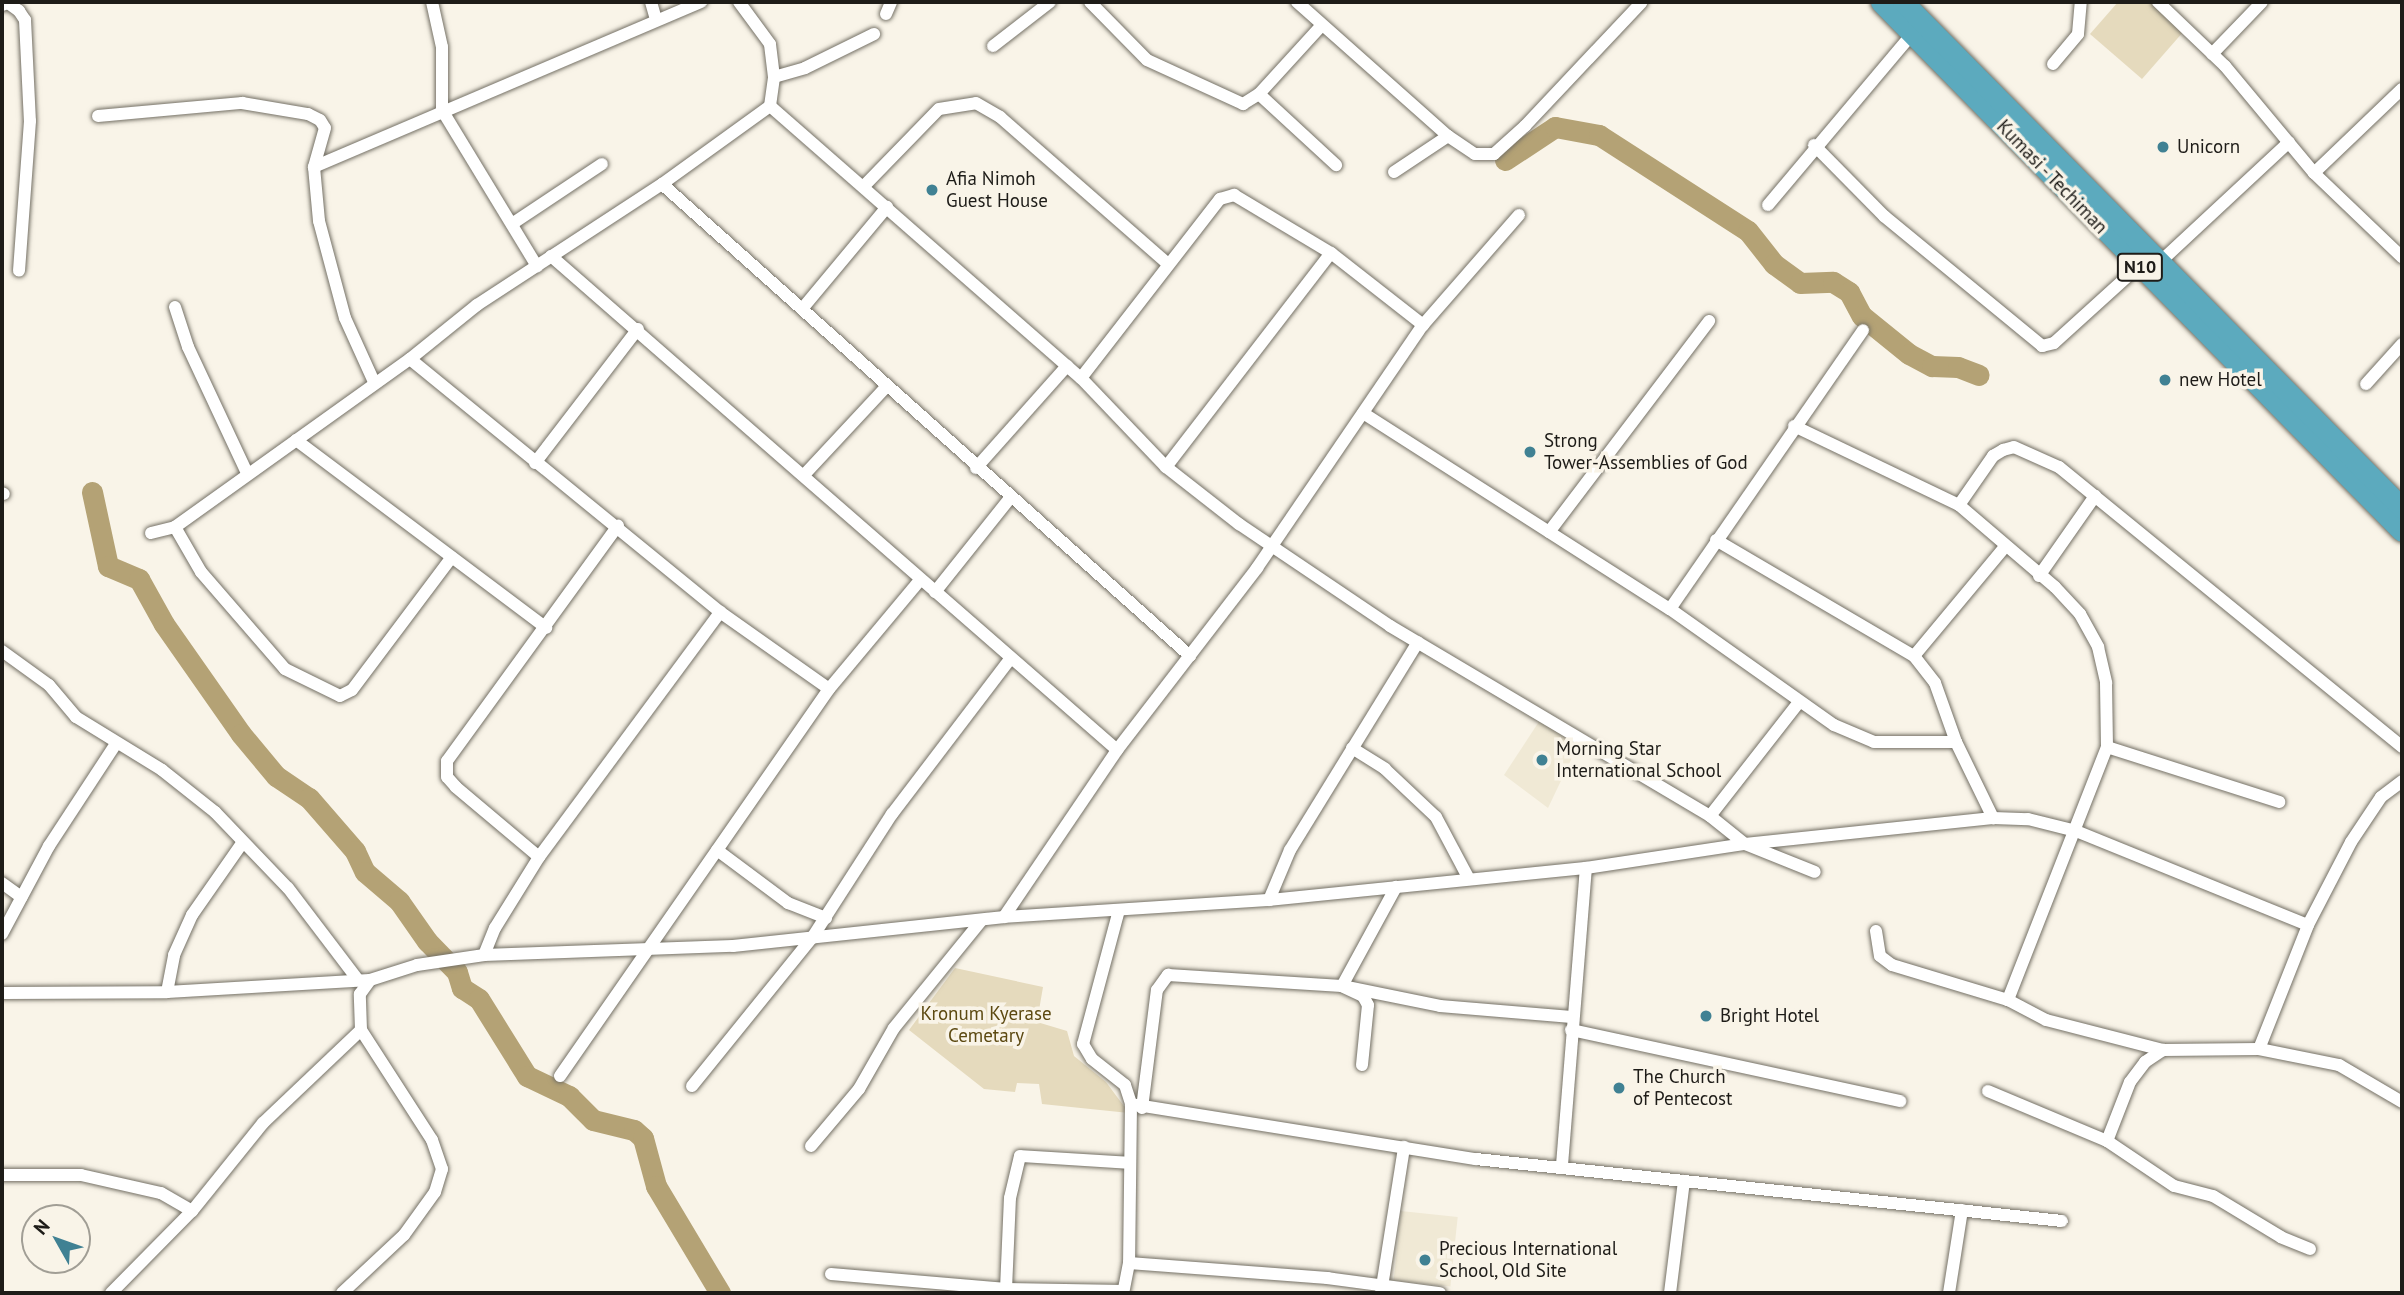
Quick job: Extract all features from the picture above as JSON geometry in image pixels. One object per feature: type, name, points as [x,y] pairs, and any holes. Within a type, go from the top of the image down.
[{"type":"highway","name":"Kumasi - Techiman","points":[[1881,2],[2150,264],[2402,531]]},
{"type":"highway","name":"N10","points":[[1903,2],[2150,264],[2402,508]]},
{"type":"street","points":[[432,2],[442,47],[442,110],[537,265]]},
{"type":"street","points":[[651,2],[656,19]]},
{"type":"street","points":[[314,167],[442,110],[701,2]]},
{"type":"street","points":[[151,533],[175,527],[374,382],[410,359],[477,305],[662,184],[770,106],[774,77],[770,44],[739,2]]},
{"type":"street","points":[[993,46],[1050,2]]},
{"type":"street","points":[[1090,2],[1147,60],[1242,104],[1259,94],[1322,24]]},
{"type":"street","points":[[1297,2],[1448,136],[1475,154],[1494,154],[1642,2]]},
{"type":"street","points":[[2053,64],[2078,34],[2081,2]]},
{"type":"street","points":[[2158,2],[2212,54],[2314,173],[2402,257]]},
{"type":"street","points":[[2212,54],[2262,2]]},
{"type":"street","points":[[2,5],[8,4],[19,11],[25,20],[30,121],[19,271]]},
{"type":"street","points":[[774,77],[805,68],[874,34]]},
{"type":"street","points":[[1768,205],[1814,145],[1912,34]]},
{"type":"street","points":[[2314,173],[2402,89]]},
{"type":"street","points":[[1259,94],[1336,165]]},
{"type":"street","points":[[99,116],[242,103],[308,114],[325,128],[314,167],[319,221],[345,318],[374,382]]},
{"type":"street","points":[[863,186],[939,109],[976,103],[1000,117],[1168,264]]},
{"type":"street","points":[[770,106],[1081,378],[1166,467],[1272,546],[1418,642],[1710,816],[1745,844],[1815,872]]},
{"type":"street","points":[[1394,172],[1448,136]]},
{"type":"street","points":[[1814,145],[1884,216],[2042,346],[2054,343],[2150,264],[2289,142]]},
{"type":"street","points":[[512,224],[602,164]]},
{"type":"street","points":[[662,184],[976,468],[1190,656]]},
{"type":"street","points":[[1081,378],[1220,199],[1234,195],[1331,253],[1423,325]]},
{"type":"street","points":[[802,309],[887,207]]},
{"type":"street","points":[[1004,917],[1117,750],[1272,546],[1423,325],[1519,215]]},
{"type":"street","points":[[1166,467],[1331,253]]},
{"type":"street","points":[[551,256],[804,475],[919,580],[1117,750]]},
{"type":"street","points":[[175,307],[188,347],[247,473]]},
{"type":"street","points":[[1549,531],[1709,321]]},
{"type":"street","points":[[535,463],[638,330]]},
{"type":"street","points":[[1670,609],[1794,426],[1863,330]]},
{"type":"street","points":[[2366,384],[2402,344]]},
{"type":"street","points":[[410,359],[535,463],[618,526],[720,612],[829,689]]},
{"type":"street","points":[[976,468],[1067,366]]},
{"type":"street","points":[[804,475],[887,386]]},
{"type":"street","points":[[1363,414],[1670,609],[1834,725],[1874,742],[1956,742]]},
{"type":"street","points":[[1794,426],[1959,505],[2080,614],[2098,647],[2106,683],[2107,747],[2008,1000]]},
{"type":"street","points":[[296,440],[546,628]]},
{"type":"street","points":[[1959,505],[1993,456],[2014,447],[2059,467],[2402,747]]},
{"type":"street","points":[[2039,576],[2095,496]]},
{"type":"street","points":[[935,592],[1010,498]]},
{"type":"street","points":[[539,857],[447,777],[447,761],[618,526]]},
{"type":"street","points":[[175,527],[201,572],[285,669],[340,696],[352,690],[452,557]]},
{"type":"street","points":[[1716,540],[1914,656],[1935,682],[1956,742],[1993,818]]},
{"type":"street","points":[[1914,656],[2004,548]]},
{"type":"street","points":[[560,1076],[654,946],[829,689],[919,580]]},
{"type":"street","points":[[484,955],[495,928],[539,857],[720,612]]},
{"type":"street","points":[[1269,900],[1290,850],[1418,642]]},
{"type":"street","points":[[3,654],[49,685],[76,717],[115,745],[162,771],[215,812],[288,888],[364,980]]},
{"type":"street","points":[[692,1086],[812,938],[891,814],[1010,659]]},
{"type":"street","points":[[1710,816],[1799,702]]},
{"type":"street","points":[[2,934],[21,897],[115,745]]},
{"type":"street","points":[[2107,747],[2279,802]]},
{"type":"street","points":[[1352,748],[1406,786],[1436,817],[1469,878]]},
{"type":"street","points":[[2259,1049],[2308,925],[2351,842],[2381,797],[2402,781]]},
{"type":"street","points":[[2,993],[167,992],[364,980],[484,955],[654,946],[733,946],[1004,917],[1269,900],[1586,868],[1745,844],[1993,818],[2028,819],[2076,831],[2308,925]]},
{"type":"street","points":[[167,992],[174,956],[192,915],[243,842]]},
{"type":"street","points":[[717,850],[788,903],[826,918]]},
{"type":"street","points":[[1562,1166],[1586,868]]},
{"type":"street","points":[[2,883],[21,897]]},
{"type":"street","points":[[1342,986],[1396,887]]},
{"type":"street","points":[[1119,910],[1083,1044],[1092,1059],[1125,1085],[1137,1106]]},
{"type":"street","points":[[811,1146],[859,1089],[894,1028],[981,921]]},
{"type":"street","points":[[1876,931],[1880,956],[1892,965],[2008,1000],[2046,1020],[2163,1050],[2259,1049],[2339,1065],[2402,1102]]},
{"type":"street","points":[[831,1274],[931,1288],[1123,1292],[1129,1263],[1130,1163],[1137,1106],[1157,990],[1168,975],[1342,986],[1440,1006],[1572,1023],[1900,1101]]},
{"type":"street","points":[[342,1293],[404,1235],[435,1192],[442,1169],[432,1140],[361,1030],[360,994],[364,980]]},
{"type":"street","points":[[1342,986],[1363,996],[1368,1005],[1362,1065]]},
{"type":"street","points":[[111,1293],[192,1211],[263,1123],[361,1030]]},
{"type":"street","points":[[2107,1141],[2130,1082],[2145,1062],[2163,1050]]},
{"type":"street","points":[[1988,1091],[2107,1141],[2174,1186],[2213,1196],[2281,1237],[2310,1249]]},
{"type":"street","points":[[1137,1106],[1404,1147],[1684,1181],[2062,1221]]},
{"type":"street","points":[[1382,1290],[1404,1147]]},
{"type":"street","points":[[1006,1289],[1010,1198],[1020,1156],[1130,1163]]},
{"type":"street","points":[[2,1175],[81,1175],[161,1193],[192,1211]]},
{"type":"street","points":[[1670,1293],[1684,1181]]},
{"type":"street","points":[[1949,1293],[1962,1210]]},
{"type":"street","points":[[1129,1263],[1326,1278],[1382,1290],[1440,1293]]},
{"type":"shaded area","name":"Morning Star International School","points":[[1540,720],[1578,745],[1548,808],[1504,775]]},
{"type":"shaded area","name":"Precious International School, Old Site","points":[[1401,1211],[1458,1217],[1450,1287],[1394,1281]]},
{"type":"green space","points":[[2118,2],[2151,2],[2184,31],[2142,79],[2090,34]]},
{"type":"green space","name":"Kronum Kyerase Cemetary","points":[[955,968],[1043,987],[1037,1022],[1067,1031],[1074,1056],[1106,1082],[1129,1113],[1042,1104],[1039,1084],[1017,1083],[1015,1092],[984,1089],[909,1030]]},
{"type":"waterway","points":[[1505,160],[1555,127],[1599,135],[1748,231],[1774,264],[1800,283],[1833,282],[1849,292],[1862,316],[1909,354],[1932,366],[1958,367],[1979,375]]},
{"type":"waterway","points":[[92,492],[108,566],[139,579],[164,624],[241,734],[276,776],[309,798],[355,851],[365,872],[399,901],[427,941],[457,972],[462,988],[479,999],[527,1076],[569,1096],[593,1120],[634,1130],[643,1138],[656,1186],[720,1293]]},
{"type":"place","name":"Unicorn","points":[[2163,147]]},
{"type":"place","name":"Afia Nimoh Guest House","points":[[932,190]]},
{"type":"place","name":"new Hotel","points":[[2165,380]]},
{"type":"place","name":"Strong Tower-Assemblies of God","points":[[1530,452]]},
{"type":"place","name":"Morning Star International School","points":[[1542,760]]},
{"type":"place","name":"Bright Hotel","points":[[1706,1016]]},
{"type":"place","name":"The Church of Pentecost","points":[[1619,1088]]},
{"type":"place","name":"Precious International School, Old Site","points":[[1425,1260]]}]
